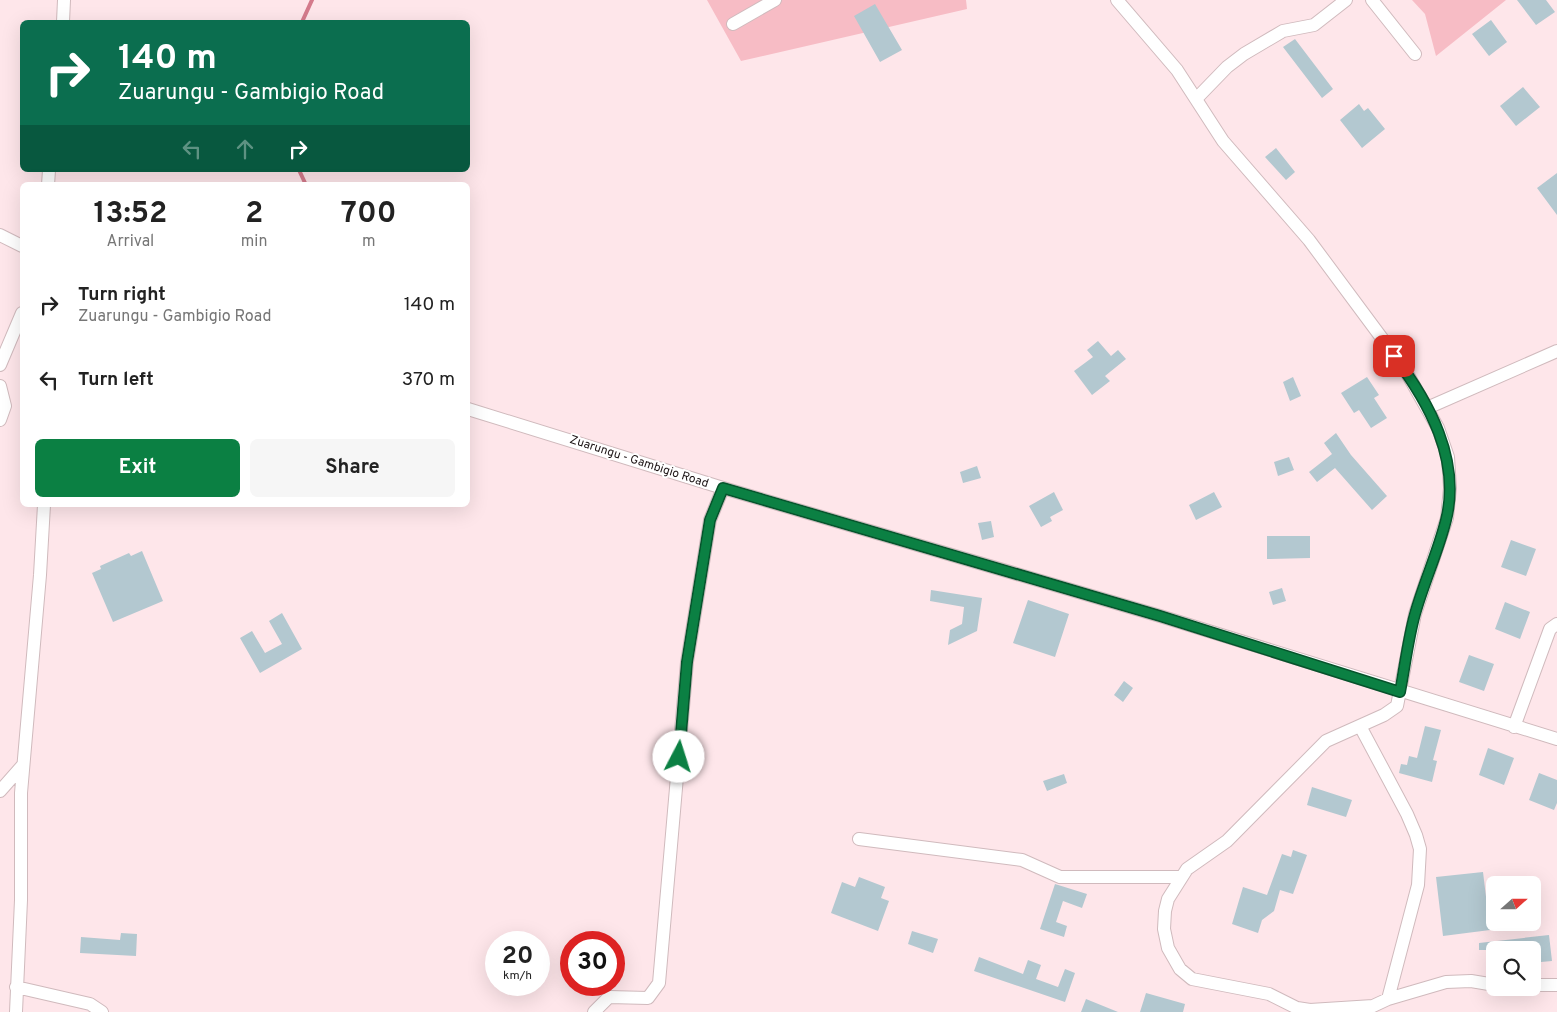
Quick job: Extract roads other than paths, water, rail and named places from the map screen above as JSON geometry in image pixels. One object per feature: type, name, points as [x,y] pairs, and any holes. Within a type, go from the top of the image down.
[{"type":"street","points":[[63,20],[64,0]]},
{"type":"street","points":[[733,24],[775,0]]},
{"type":"street","points":[[1116,0],[1154,40],[1223,141],[1310,240],[1404,368],[1438,428],[1448,457],[1450,488],[1447,518],[1415,614],[1397,706],[1393,710],[1320,746],[1227,841],[1187,869],[1168,898],[1164,929],[1168,948],[1180,969],[1192,979],[1269,994],[1294,1010],[1373,1009],[1388,999],[1446,982],[1471,981],[1486,984]]},
{"type":"street","points":[[1196,99],[1227,67],[1244,54],[1283,31],[1314,25],[1346,0]]},
{"type":"street","points":[[1372,0],[1415,54]]},
{"type":"street","points":[[0,235],[20,245]]},
{"type":"street","points":[[0,365],[20,318]]},
{"type":"street","points":[[1427,408],[1557,351]]},
{"type":"street","points":[[0,386],[5,406],[0,420]]},
{"type":"street","name":"Zuarungu - Gambigio Road","points":[[470,410],[723,488],[1160,616],[1400,692],[1557,739]]},
{"type":"street","points":[[594,1012],[609,997],[648,998],[659,983],[687,662],[710,520],[723,488]]},
{"type":"street","points":[[16,1012],[21,900],[21,793],[40,575],[44,507]]},
{"type":"street","points":[[1514,727],[1550,629],[1557,624]]},
{"type":"street","points":[[1360,726],[1407,814],[1420,849],[1418,884],[1388,999]]},
{"type":"street","points":[[0,791],[23,765]]},
{"type":"street","points":[[859,839],[1022,860],[1060,878],[1180,877]]},
{"type":"street","points":[[1541,985],[1557,986]]},
{"type":"street","points":[[16,988],[90,1004],[102,1012]]},
{"type":"waterway","points":[[303,20],[312,0]]},
{"type":"waterway","points":[[300,172],[305,182]]}]
